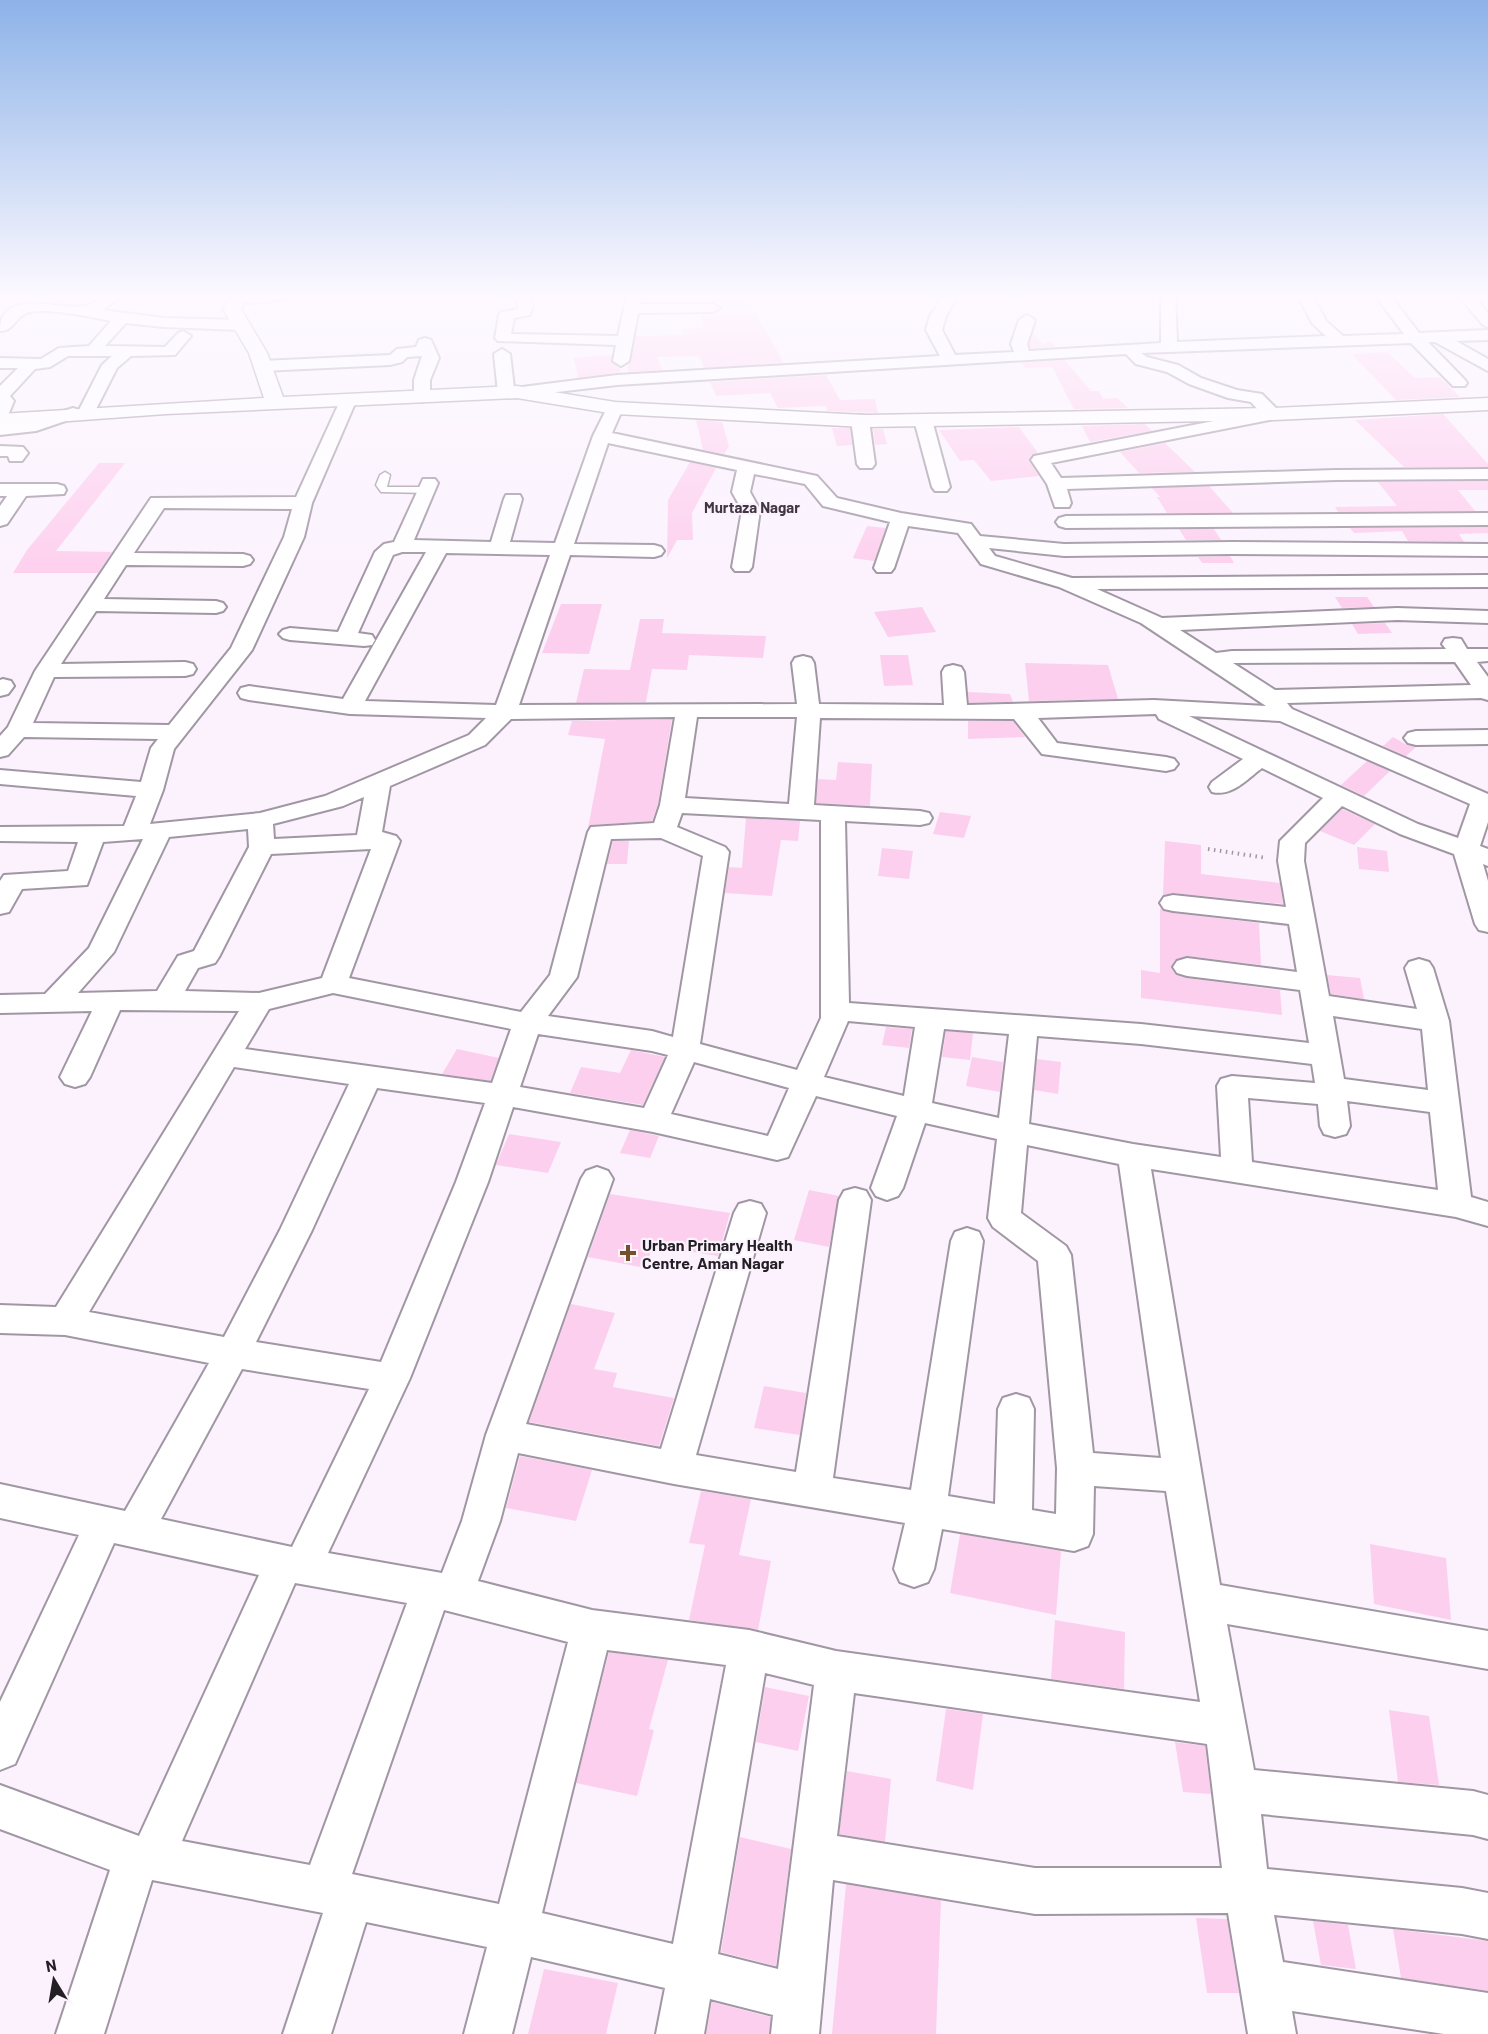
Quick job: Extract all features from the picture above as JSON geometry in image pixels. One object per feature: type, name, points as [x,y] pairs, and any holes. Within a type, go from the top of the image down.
[{"type":"street","points":[[6,390],[0,396],[6,401],[0,418],[276,403],[422,398],[530,390]]},
{"type":"street","points":[[0,430],[36,426],[80,413],[94,390]]},
{"type":"street","points":[[271,390],[276,403]]},
{"type":"street","points":[[422,390],[422,398]]},
{"type":"street","points":[[587,403],[591,390]]},
{"type":"street","points":[[1221,390],[1256,398],[1273,414]]},
{"type":"street","points":[[511,392],[615,408],[860,420],[1273,414],[1488,404]]},
{"type":"street","points":[[51,1004],[100,952],[147,832],[151,790],[163,748],[241,650],[294,537],[303,503],[348,400]]},
{"type":"street","points":[[0,834],[93,835],[147,832],[260,820],[334,801],[477,740],[505,712],[564,550],[602,436],[615,408]]},
{"type":"street","points":[[1064,536],[1059,492],[1040,460],[1273,414]]},
{"type":"street","points":[[860,420],[866,464]]},
{"type":"street","points":[[923,420],[941,487]]},
{"type":"street","points":[[602,436],[811,480],[830,502],[969,534],[1064,536],[1232,548],[1488,550]]},
{"type":"street","points":[[742,567],[751,510],[741,492],[747,466]]},
{"type":"street","points":[[1059,492],[1336,475],[1488,474]]},
{"type":"street","points":[[1336,475],[1371,520],[1430,616],[1462,655],[1487,692]]},
{"type":"street","points":[[402,546],[428,487]]},
{"type":"street","points":[[0,490],[57,490]]},
{"type":"street","points":[[0,520],[20,490]]},
{"type":"street","points":[[1059,492],[1354,497],[1488,492]]},
{"type":"street","points":[[499,548],[513,499]]},
{"type":"street","points":[[0,750],[18,730],[46,671],[158,502],[303,503]]},
{"type":"street","points":[[884,568],[901,519]]},
{"type":"street","points":[[1064,536],[1371,520],[1488,519]]},
{"type":"street","points":[[969,534],[988,560],[1066,583],[1156,625],[1277,706],[1486,801],[1477,855],[1487,921]]},
{"type":"street","points":[[345,639],[385,552],[402,546],[654,551]]},
{"type":"street","points":[[350,707],[440,547]]},
{"type":"street","points":[[119,559],[243,560]]},
{"type":"street","points":[[1066,583],[1488,581]]},
{"type":"street","points":[[90,605],[216,607]]},
{"type":"street","points":[[1156,625],[1397,614],[1488,617]]},
{"type":"street","points":[[290,634],[387,642]]},
{"type":"street","points":[[1211,660],[1266,656],[1488,655]]},
{"type":"street","points":[[801,812],[809,710],[803,663]]},
{"type":"street","points":[[46,671],[184,669]]},
{"type":"street","points":[[953,672],[956,712]]},
{"type":"street","points":[[249,693],[350,707],[505,712],[809,710],[1021,712],[1154,707],[1277,706],[1487,692]]},
{"type":"street","points":[[1154,707],[1409,829],[1477,855]]},
{"type":"street","points":[[668,818],[687,710]]},
{"type":"street","points":[[1021,712],[1050,749],[1166,764]]},
{"type":"street","points":[[18,730],[175,732]]},
{"type":"street","points":[[1416,738],[1488,737]]},
{"type":"street","points":[[1221,787],[1260,758]]},
{"type":"street","points":[[0,777],[151,790]]},
{"type":"street","points":[[379,781],[369,836],[387,841]]},
{"type":"street","points":[[1335,1126],[1315,994],[1291,861],[1293,841],[1340,795]]},
{"type":"street","points":[[80,2034],[144,1858],[293,1564],[392,1378],[472,1182],[528,1023],[564,977],[600,832],[668,818],[801,812],[920,818]]},
{"type":"street","points":[[226,1056],[503,1095],[653,1121],[777,1149],[835,1018],[832,813]]},
{"type":"street","points":[[653,1121],[685,1050],[716,852],[668,818]]},
{"type":"street","points":[[166,1000],[188,962],[205,957],[262,847],[260,820]]},
{"type":"street","points":[[0,906],[13,881],[78,879],[93,835]]},
{"type":"street","points":[[262,847],[387,841]]},
{"type":"street","points":[[333,984],[387,841]]},
{"type":"street","points":[[1173,903],[1300,917]]},
{"type":"street","points":[[1186,967],[1435,1021]]},
{"type":"street","points":[[1419,968],[1435,1021],[1456,1206]]},
{"type":"street","points":[[0,1004],[166,1000],[259,1002],[333,984],[528,1023],[652,1041],[807,1083],[975,1124],[1133,1155],[1456,1206],[1488,1214]]},
{"type":"street","points":[[75,1077],[110,1002]]},
{"type":"street","points":[[65,1321],[259,1002]]},
{"type":"street","points":[[835,1011],[1141,1034],[1325,1055]]},
{"type":"street","points":[[887,1188],[919,1097],[931,1017]]},
{"type":"street","points":[[504,1435],[674,1468],[1074,1534],[1076,1468],[1054,1255],[1004,1218],[1024,1025]]},
{"type":"street","points":[[0,1749],[119,1527],[233,1353],[296,1230],[368,1075]]},
{"type":"street","points":[[1238,1172],[1233,1086],[1331,1092],[1446,1103]]},
{"type":"street","points":[[1133,1155],[1182,1476],[1236,1790],[1247,1890],[1265,1983],[1272,2034]]},
{"type":"street","points":[[307,2034],[338,1892],[443,1591],[481,1521],[504,1435],[597,1179]]},
{"type":"street","points":[[812,1490],[855,1200]]},
{"type":"street","points":[[674,1468],[750,1212]]},
{"type":"street","points":[[914,1569],[927,1509],[967,1241]]},
{"type":"street","points":[[0,1319],[65,1321],[233,1353],[392,1378]]},
{"type":"street","points":[[1013,1523],[1016,1409]]},
{"type":"street","points":[[1076,1468],[1182,1476]]},
{"type":"street","points":[[0,1501],[293,1564],[443,1591],[592,1629],[749,1649],[836,1671],[1225,1726]]},
{"type":"street","points":[[1204,1601],[1488,1650]]},
{"type":"street","points":[[488,2034],[592,1629]]},
{"type":"street","points":[[680,2034],[749,1649]]},
{"type":"street","points":[[0,1807],[144,1858],[338,1892],[514,1929],[692,1971],[796,2016],[836,1671]]},
{"type":"street","points":[[1236,1790],[1473,1813],[1488,1817]]},
{"type":"street","points":[[813,1854],[1035,1891],[1247,1890],[1462,1911],[1488,1916]]},
{"type":"street","points":[[1265,1983],[1488,2017]]},
{"type":"lane","points":[[385,475],[381,485],[384,490],[428,487]]},
{"type":"path","points":[[1208,849],[1291,861]]},
{"type":"building","points":[[713,390],[834,390],[840,400],[875,399],[878,413],[827,411],[826,406],[778,408],[770,393],[716,396]]},
{"type":"building","points":[[1064,390],[1099,391],[1103,399],[1117,398],[1128,408],[1074,409]]},
{"type":"building","points":[[1386,390],[1453,390],[1460,397],[1396,400]]},
{"type":"building","points":[[1443,414],[1488,464],[1488,467],[1404,467],[1355,420]]},
{"type":"building","points":[[696,420],[722,422],[729,446],[724,454],[703,450]]},
{"type":"building","points":[[1145,424],[1152,431],[1090,442],[1082,426]]},
{"type":"building","points":[[1019,427],[1038,453],[1032,455],[1029,460],[1039,476],[991,481],[974,460],[960,461],[939,430]]},
{"type":"building","points":[[832,428],[850,428],[852,445],[837,446]]},
{"type":"building","points":[[873,429],[883,429],[887,444],[875,445]]},
{"type":"building","points":[[1165,443],[1195,472],[1139,473],[1120,452]]},
{"type":"building","points":[[690,462],[716,468],[692,513],[693,540],[677,540],[667,558],[668,500]]},
{"type":"building","points":[[99,463],[125,463],[56,551],[112,552],[98,573],[13,573],[27,550]]},
{"type":"building","points":[[1488,481],[1488,490],[1458,490],[1475,511],[1338,512],[1335,507],[1397,506],[1378,482]]},
{"type":"building","points":[[1209,486],[1233,513],[1167,513],[1157,497],[1160,497],[1152,488]]},
{"type":"building","points":[[867,526],[886,528],[874,561],[853,558]]},
{"type":"building","points":[[1488,527],[1488,533],[1459,534],[1464,542],[1408,541],[1402,531],[1354,533],[1350,528]]},
{"type":"building","points":[[1179,529],[1214,529],[1221,540],[1186,540]]},
{"type":"building","points":[[1230,556],[1234,563],[1202,563],[1198,557]]},
{"type":"building","points":[[1335,597],[1367,597],[1374,607],[1342,608]]},
{"type":"building","points":[[561,604],[602,604],[589,654],[542,653]]},
{"type":"building","points":[[922,607],[936,632],[888,637],[874,612]]},
{"type":"building","points":[[640,619],[664,619],[662,633],[766,636],[763,658],[689,655],[687,670],[652,669],[646,702],[576,703],[584,669],[630,670]]},
{"type":"building","points":[[1385,623],[1392,633],[1358,634],[1352,624]]},
{"type":"building","points":[[880,655],[908,655],[913,685],[884,686]]},
{"type":"building","points":[[1025,663],[1108,665],[1118,699],[1029,701]]},
{"type":"building","points":[[968,692],[1010,694],[1013,702],[969,703]]},
{"type":"building","points":[[672,719],[658,804],[652,821],[591,825],[588,828],[605,739],[568,735],[572,721]]},
{"type":"building","points":[[968,721],[1013,721],[1025,737],[968,739]]},
{"type":"building","points":[[1393,737],[1416,747],[1406,756],[1383,746]]},
{"type":"building","points":[[1367,761],[1390,771],[1364,796],[1341,785]]},
{"type":"building","points":[[838,762],[872,764],[870,806],[816,803],[818,779],[836,780]]},
{"type":"building","points":[[1342,809],[1375,824],[1354,845],[1320,831]]},
{"type":"building","points":[[940,812],[971,816],[964,838],[933,834]]},
{"type":"building","points":[[746,818],[800,821],[798,841],[781,840],[772,896],[725,893],[729,867],[742,868]]},
{"type":"building","points":[[613,841],[629,841],[627,864],[607,864]]},
{"type":"building","points":[[1165,841],[1201,845],[1201,874],[1280,883],[1283,904],[1173,893],[1163,895]]},
{"type":"building","points":[[1357,847],[1387,851],[1389,872],[1359,869]]},
{"type":"building","points":[[882,848],[913,851],[909,879],[878,876]]},
{"type":"building","points":[[1160,908],[1173,913],[1259,923],[1261,965],[1187,956],[1175,960],[1171,968],[1176,975],[1187,978],[1280,990],[1282,1015],[1141,998],[1141,970],[1160,973]]},
{"type":"building","points":[[1327,975],[1360,978],[1364,999],[1331,994]]},
{"type":"building","points":[[886,1027],[912,1029],[909,1048],[882,1045]]},
{"type":"building","points":[[946,1031],[973,1033],[970,1060],[942,1057]]},
{"type":"building","points":[[457,1049],[499,1058],[490,1081],[442,1074]]},
{"type":"building","points":[[631,1050],[665,1057],[643,1105],[570,1093],[581,1067],[620,1073]]},
{"type":"building","points":[[972,1057],[1003,1062],[1000,1092],[966,1086]]},
{"type":"building","points":[[1037,1059],[1061,1062],[1058,1094],[1034,1090]]},
{"type":"building","points":[[630,1130],[659,1136],[650,1158],[620,1153]]},
{"type":"building","points":[[509,1134],[561,1142],[548,1173],[496,1165]]},
{"type":"building","points":[[809,1190],[839,1196],[829,1247],[794,1240]]},
{"type":"building","points":[[610,1194],[730,1213],[718,1256],[653,1246],[645,1268],[588,1257]]},
{"type":"building","points":[[571,1304],[615,1313],[594,1369],[617,1373],[613,1387],[674,1398],[659,1446],[529,1422]]},
{"type":"building","points":[[764,1386],[806,1393],[800,1435],[754,1428]]},
{"type":"building","points":[[520,1456],[592,1470],[576,1521],[506,1508]]},
{"type":"building","points":[[701,1491],[751,1499],[739,1555],[771,1561],[758,1630],[689,1620],[705,1545],[689,1543]]},
{"type":"building","points":[[960,1534],[1061,1551],[1056,1615],[950,1593]]},
{"type":"building","points":[[1370,1544],[1446,1558],[1451,1620],[1374,1604]]},
{"type":"building","points":[[1055,1620],[1125,1632],[1124,1689],[1051,1679]]},
{"type":"building","points":[[609,1652],[668,1660],[649,1729],[654,1730],[637,1796],[576,1783]]},
{"type":"building","points":[[765,1687],[809,1696],[798,1751],[756,1742]]},
{"type":"building","points":[[946,1709],[983,1714],[973,1790],[936,1781]]},
{"type":"building","points":[[1389,1710],[1429,1716],[1439,1785],[1398,1782]]},
{"type":"building","points":[[1175,1742],[1205,1746],[1211,1794],[1183,1792]]},
{"type":"building","points":[[847,1771],[891,1779],[885,1842],[839,1834]]},
{"type":"building","points":[[740,1837],[791,1849],[776,1966],[721,1952]]},
{"type":"building","points":[[846,1884],[941,1900],[936,2034],[832,2034]]},
{"type":"building","points":[[1196,1918],[1227,1919],[1239,1993],[1207,1993]]},
{"type":"building","points":[[1313,1921],[1348,1925],[1356,1969],[1321,1965]]},
{"type":"building","points":[[1393,1929],[1488,1941],[1488,1991],[1401,1978]]},
{"type":"building","points":[[544,1969],[618,1983],[606,2034],[528,2034]]},
{"type":"building","points":[[712,2002],[771,2017],[769,2034],[706,2034]]},
{"type":"place","name":"Urban Primary Health Centre, Aman Nagar","points":[[628,1253]]},
{"type":"district","name":"Murtaza Nagar","points":[[752,507]]}]
